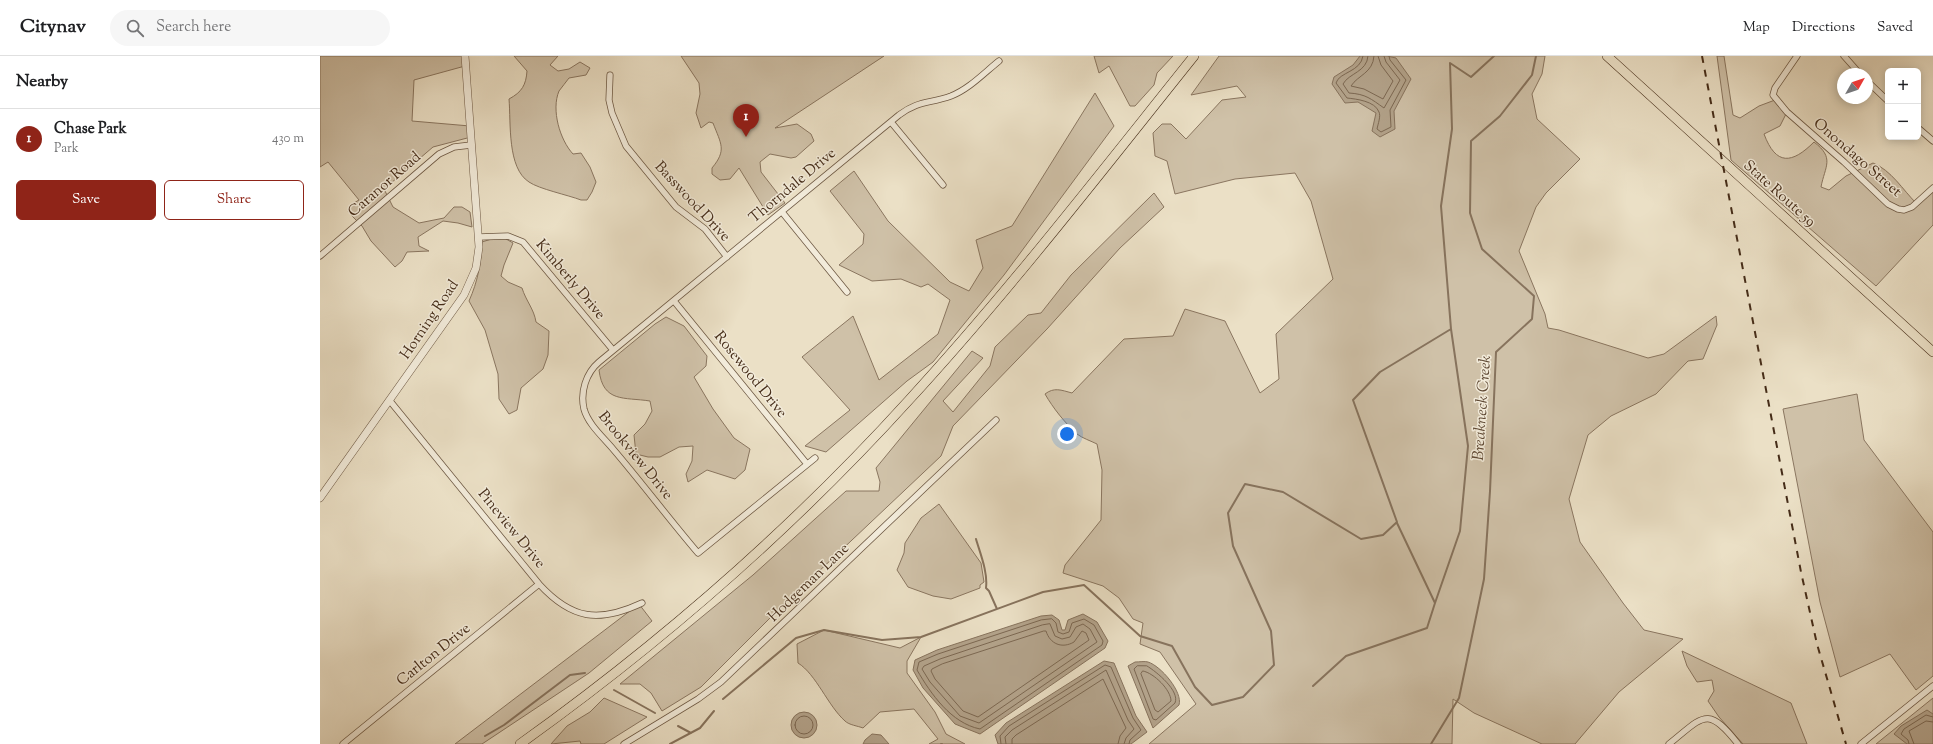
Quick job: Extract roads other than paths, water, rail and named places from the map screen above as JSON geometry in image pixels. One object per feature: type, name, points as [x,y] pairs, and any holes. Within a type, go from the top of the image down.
[{"type":"main road","points":[[520,744],[587,696],[663,636],[764,547],[825,488],[908,402],[962,341],[1194,56]]},
{"type":"main road","name":"State Route 59","points":[[1607,56],[1933,352]]},
{"type":"street","name":"Horning Road","points":[[320,498],[464,295],[476,268],[479,237],[465,56]]},
{"type":"street","name":"Onondago Street","points":[[1797,56],[1775,88],[1773,95],[1787,112],[1844,162],[1888,204],[1904,210],[1912,207],[1933,188]]},
{"type":"street","points":[[1844,56],[1855,68]]},
{"type":"street","name":"Thorndale Drive","points":[[613,350],[891,122],[916,104],[946,97],[958,92],[999,62]]},
{"type":"street","name":"Basswood Drive","points":[[610,75],[609,100],[612,113],[626,146],[676,206],[705,230],[727,257]]},
{"type":"street","points":[[1873,87],[1885,98]]},
{"type":"street","points":[[891,122],[943,185]]},
{"type":"street","points":[[1921,131],[1933,141]]},
{"type":"street","name":"Caranor Road","points":[[320,256],[439,154],[454,147],[471,145]]},
{"type":"street","points":[[782,212],[847,292]]},
{"type":"street","name":"Kimberly Drive","points":[[479,237],[508,236],[523,242],[613,350]]},
{"type":"street","name":"Rosewood Drive","points":[[674,301],[807,464]]},
{"type":"street","name":"Brookview Drive","points":[[613,350],[593,368],[587,378],[583,397],[586,414],[604,439],[698,553],[807,464]]},
{"type":"street","name":"Pineview Drive","points":[[390,401],[539,584],[554,599],[570,609],[590,615],[612,614],[642,603]]},
{"type":"street","name":"Hodgeman Lane","points":[[624,744],[698,699],[721,682],[996,420]]},
{"type":"street","points":[[807,464],[815,458]]},
{"type":"street","name":"Carlton Drive","points":[[343,744],[539,584]]},
{"type":"street","points":[[1861,744],[1933,686]]},
{"type":"street","points":[[1669,744],[1696,722],[1709,718],[1720,724],[1738,744]]},
{"type":"water","points":[[1360,56],[1387,56],[1396,58],[1411,79],[1394,111],[1395,129],[1380,137],[1372,131],[1376,113],[1358,102],[1345,103],[1332,84],[1334,77],[1353,65]]},
{"type":"water","points":[[1083,614],[1097,622],[1108,641],[1105,648],[980,734],[955,724],[923,688],[913,670],[915,660],[937,650],[1041,616],[1052,615],[1059,620],[1062,630],[1065,630],[1068,620]]},
{"type":"water","points":[[1104,661],[1114,663],[1136,716],[1147,732],[1131,744],[998,744],[995,735],[1006,723]]},
{"type":"water","points":[[1135,662],[1148,662],[1153,664],[1165,674],[1178,693],[1179,705],[1153,728],[1128,666]]},
{"type":"water","points":[[1927,710],[1933,714],[1933,744],[1907,744],[1894,734],[1901,726]]},
{"type":"water","points":[[804,712],[813,716],[817,725],[813,734],[804,738],[795,734],[791,725],[795,716]]},
{"type":"water","points":[[872,734],[881,735],[889,744],[863,744]]},
{"type":"waterway","points":[[723,699],[796,638],[824,630],[882,640],[921,637],[1043,592],[1084,585],[1140,636],[1172,646],[1195,687],[1212,705],[1243,697],[1274,665],[1271,631],[1233,546],[1228,513],[1245,484],[1283,492],[1361,539],[1383,535],[1397,522],[1353,400],[1380,372],[1451,329],[1441,206],[1452,129],[1450,63],[1471,77],[1494,56]]},
{"type":"waterway","name":"Breakneck Creek","points":[[1431,744],[1459,698],[1484,579],[1490,491],[1496,352],[1532,319],[1534,296],[1482,249],[1470,213],[1471,141],[1500,116],[1532,75],[1536,56]]},
{"type":"waterway","points":[[1435,603],[1460,531],[1468,446],[1451,329]]},
{"type":"waterway","points":[[1313,686],[1346,656],[1427,628],[1435,603],[1397,523]]},
{"type":"waterway","points":[[976,539],[985,569],[986,588],[989,591],[997,609]]},
{"type":"waterway","points":[[485,736],[504,725],[570,675],[585,673]]},
{"type":"waterway","points":[[614,690],[655,713]]},
{"type":"waterway","points":[[670,744],[700,728],[714,711]]},
{"type":"waterway","points":[[678,726],[691,733]]},
{"type":"railway","points":[[1702,56],[1801,572],[1817,644],[1846,744]]},
{"type":"place","name":"Chase Park","points":[[746,137]]}]
